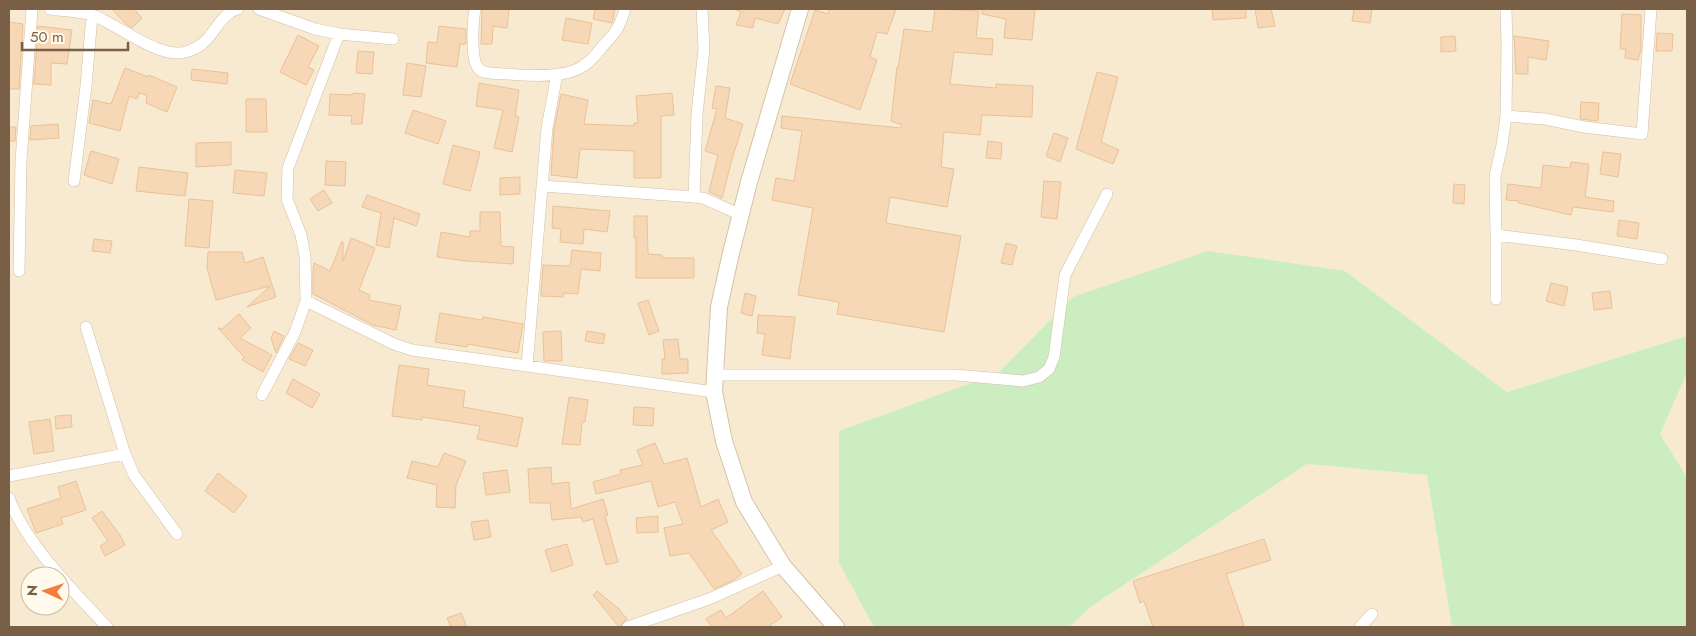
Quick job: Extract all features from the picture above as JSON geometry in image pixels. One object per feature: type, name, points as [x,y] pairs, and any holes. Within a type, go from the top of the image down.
[{"type":"main road","points":[[800,9],[749,182],[719,307],[714,392],[724,441],[744,502],[783,566],[836,627]]},
{"type":"street","points":[[18,271],[20,162],[32,9]]},
{"type":"street","points":[[50,9],[92,15],[158,48],[172,52],[186,52],[203,44],[225,17],[233,10],[238,9]]},
{"type":"street","points":[[259,9],[315,29],[339,34],[392,39]]},
{"type":"street","points":[[475,9],[474,51],[475,63],[479,69],[485,72],[524,76],[557,74],[582,67],[595,56],[619,29],[625,9]]},
{"type":"street","points":[[694,196],[697,114],[704,49],[702,9]]},
{"type":"street","points":[[1496,298],[1495,176],[1506,116],[1508,43],[1506,9]]},
{"type":"street","points":[[1506,116],[1546,119],[1642,134],[1652,9]]},
{"type":"street","points":[[74,180],[86,86],[92,15]]},
{"type":"street","points":[[262,394],[295,332],[306,301],[305,256],[301,235],[287,199],[288,168],[339,34]]},
{"type":"street","points":[[527,366],[547,128],[557,74]]},
{"type":"street","points":[[542,186],[694,196],[703,198],[741,215]]},
{"type":"street","points":[[715,374],[956,375],[1023,380],[1039,377],[1049,369],[1054,357],[1065,275],[1108,194]]},
{"type":"street","points":[[1496,235],[1576,245],[1662,259]]},
{"type":"street","points":[[306,301],[394,344],[412,350],[714,392]]},
{"type":"street","points":[[86,327],[125,454],[134,475],[177,534]]},
{"type":"street","points":[[9,476],[125,454]]},
{"type":"street","points":[[9,498],[14,514],[37,548],[81,600],[107,627]]},
{"type":"street","points":[[628,627],[709,599],[783,566]]},
{"type":"street","points":[[1360,627],[1372,614]]},
{"type":"shaded area","points":[[9,9],[1687,9],[1687,336],[1507,392],[1345,271],[1073,297],[998,373],[839,431],[839,563],[874,627],[9,627]]},
{"type":"shaded area","points":[[1687,373],[1687,477],[1660,434]]},
{"type":"shaded area","points":[[1307,464],[1427,475],[1452,627],[1069,627],[1092,606]]},
{"type":"green space","points":[[1208,251],[1345,271],[1507,392],[1687,336],[1687,373],[1660,434],[1687,477],[1687,627],[1452,627],[1427,475],[1307,464],[1092,606],[1069,627],[874,627],[839,563],[839,431],[998,373],[1073,297]]},
{"type":"building","points":[[112,9],[134,9],[142,18],[132,28]]},
{"type":"building","points":[[482,9],[509,9],[507,28],[493,26],[492,44],[481,44]]},
{"type":"building","points":[[595,9],[615,9],[612,23],[593,19]]},
{"type":"building","points":[[734,9],[785,9],[778,24],[755,18],[753,28],[736,25],[741,12]]},
{"type":"building","points":[[829,9],[896,9],[887,34],[877,32],[870,57],[877,60],[860,110],[790,84],[815,10],[828,14]]},
{"type":"building","points":[[935,9],[979,11],[976,38],[993,39],[992,55],[954,52],[950,84],[996,88],[996,84],[1033,86],[1032,117],[982,115],[980,135],[944,132],[941,167],[954,169],[947,207],[890,197],[886,223],[961,236],[944,332],[837,314],[839,302],[798,295],[813,208],[772,200],[776,178],[794,181],[802,131],[781,128],[782,116],[901,128],[902,125],[891,121],[897,67],[904,29],[932,32]]},
{"type":"building","points":[[982,9],[1035,9],[1032,40],[1004,38],[1006,19],[982,14]]},
{"type":"building","points":[[1212,9],[1246,9],[1246,18],[1213,20]]},
{"type":"building","points":[[1255,9],[1271,9],[1275,26],[1258,28]]},
{"type":"building","points":[[1354,9],[1372,9],[1370,23],[1352,21]]},
{"type":"building","points":[[1622,14],[1641,15],[1641,50],[1638,60],[1625,58],[1626,49],[1620,49]]},
{"type":"building","points":[[566,18],[592,23],[588,44],[562,40]]},
{"type":"building","points":[[9,22],[23,24],[19,89],[9,89]]},
{"type":"building","points":[[38,26],[72,30],[67,64],[51,63],[51,85],[34,84]]},
{"type":"building","points":[[439,26],[466,29],[466,44],[460,44],[457,67],[426,63],[428,42],[437,43]]},
{"type":"building","points":[[1657,33],[1673,34],[1672,51],[1656,51]]},
{"type":"building","points":[[298,35],[319,46],[308,67],[314,70],[306,85],[280,72]]},
{"type":"building","points":[[1455,36],[1456,51],[1441,52],[1441,37]]},
{"type":"building","points":[[1514,36],[1549,41],[1546,60],[1528,57],[1528,74],[1516,74]]},
{"type":"building","points":[[358,51],[374,52],[372,74],[356,73]]},
{"type":"building","points":[[407,63],[426,66],[421,97],[403,95]]},
{"type":"building","points":[[125,68],[148,77],[149,75],[177,87],[167,112],[146,103],[147,95],[139,93],[137,99],[129,96],[120,131],[89,123],[93,100],[111,104]]},
{"type":"building","points":[[192,69],[228,73],[227,84],[191,80]]},
{"type":"building","points":[[1097,72],[1118,77],[1101,142],[1119,150],[1113,164],[1076,149]]},
{"type":"building","points":[[479,83],[519,90],[515,116],[519,117],[512,152],[494,148],[503,110],[476,106]]},
{"type":"building","points":[[716,86],[730,88],[725,118],[743,124],[722,198],[709,192],[718,155],[705,151],[717,109],[712,108]]},
{"type":"building","points":[[353,93],[365,94],[362,124],[351,124],[352,116],[329,115],[330,94],[353,95]]},
{"type":"building","points":[[672,93],[674,115],[661,116],[661,178],[634,178],[634,151],[580,149],[577,178],[551,175],[554,129],[561,94],[588,100],[584,124],[634,126],[634,123],[638,123],[636,96]]},
{"type":"building","points":[[246,99],[266,99],[267,132],[246,132]]},
{"type":"building","points":[[1581,102],[1599,103],[1598,121],[1580,119]]},
{"type":"building","points":[[413,110],[446,121],[438,144],[405,133]]},
{"type":"building","points":[[58,124],[59,138],[30,140],[31,126]]},
{"type":"building","points":[[9,127],[16,127],[15,141],[9,141]]},
{"type":"building","points":[[1054,133],[1068,138],[1060,162],[1046,156]]},
{"type":"building","points":[[988,141],[1002,143],[1001,159],[986,158]]},
{"type":"building","points":[[231,142],[231,165],[196,167],[196,143]]},
{"type":"building","points":[[453,145],[480,152],[470,191],[443,184]]},
{"type":"building","points":[[91,151],[119,159],[112,184],[84,175]]},
{"type":"building","points":[[1603,152],[1621,154],[1618,177],[1600,174]]},
{"type":"building","points":[[326,161],[346,162],[345,186],[325,185]]},
{"type":"building","points":[[1571,162],[1589,164],[1585,197],[1614,201],[1613,212],[1573,207],[1571,215],[1519,203],[1519,201],[1506,200],[1508,184],[1541,188],[1543,165],[1570,168]]},
{"type":"building","points":[[139,167],[188,173],[185,196],[136,191]]},
{"type":"building","points":[[235,170],[267,173],[264,196],[233,193]]},
{"type":"building","points":[[520,177],[520,194],[500,195],[500,178]]},
{"type":"building","points":[[1044,181],[1061,182],[1057,219],[1041,217]]},
{"type":"building","points":[[1454,184],[1465,185],[1464,204],[1453,203]]},
{"type":"building","points":[[324,190],[332,203],[318,211],[310,199]]},
{"type":"building","points":[[367,195],[420,214],[416,226],[394,218],[389,248],[376,245],[381,213],[362,207]]},
{"type":"building","points":[[189,199],[213,201],[209,248],[185,246]]},
{"type":"building","points":[[553,206],[610,211],[607,232],[584,229],[583,244],[560,242],[561,229],[552,228]]},
{"type":"building","points":[[480,212],[500,212],[501,246],[514,247],[513,264],[437,257],[441,232],[470,237],[470,231],[480,231]]},
{"type":"building","points":[[634,216],[647,216],[648,254],[662,255],[662,258],[694,258],[694,278],[636,278]]},
{"type":"building","points":[[1619,220],[1639,223],[1637,239],[1617,236]]},
{"type":"building","points":[[351,238],[375,248],[359,290],[370,295],[369,300],[401,306],[396,330],[373,325],[313,294],[314,263],[330,271],[342,241],[343,261]]},
{"type":"building","points":[[94,239],[112,241],[110,253],[92,251]]},
{"type":"building","points":[[1006,243],[1017,246],[1012,265],[1001,263]]},
{"type":"building","points":[[572,250],[601,253],[600,271],[581,269],[578,294],[564,293],[563,297],[541,296],[543,265],[570,266]]},
{"type":"building","points":[[208,252],[242,252],[245,263],[263,257],[276,297],[247,307],[270,286],[216,300],[207,268]]},
{"type":"building","points":[[1551,283],[1568,287],[1564,306],[1546,301]]},
{"type":"building","points":[[1610,291],[1612,308],[1594,310],[1592,293]]},
{"type":"building","points":[[745,293],[756,296],[752,316],[741,313]]},
{"type":"building","points":[[648,300],[659,331],[649,335],[638,303]]},
{"type":"building","points":[[440,313],[482,320],[483,317],[523,324],[518,353],[468,344],[467,347],[435,342]]},
{"type":"building","points":[[239,314],[251,328],[240,338],[272,355],[263,372],[242,360],[244,357],[218,328],[222,329]]},
{"type":"building","points":[[758,315],[795,317],[790,359],[762,355],[765,334],[757,333]]},
{"type":"building","points":[[274,331],[284,336],[276,353],[271,338]]},
{"type":"building","points":[[561,331],[562,361],[544,361],[543,332]]},
{"type":"building","points":[[587,331],[605,334],[603,344],[585,341]]},
{"type":"building","points":[[678,339],[680,359],[688,359],[688,373],[662,374],[662,359],[665,359],[663,340]]},
{"type":"building","points":[[298,343],[313,350],[305,366],[289,359]]},
{"type":"building","points":[[399,365],[429,369],[427,385],[465,391],[463,407],[523,418],[517,447],[477,439],[480,426],[422,417],[422,420],[392,416]]},
{"type":"building","points":[[293,379],[320,394],[312,408],[286,393]]},
{"type":"building","points":[[569,397],[588,400],[585,422],[582,422],[580,445],[562,444]]},
{"type":"building","points":[[634,407],[654,408],[653,426],[633,425]]},
{"type":"building","points":[[71,415],[72,427],[56,429],[55,416]]},
{"type":"building","points":[[50,419],[54,451],[34,454],[29,422]]},
{"type":"building","points":[[655,443],[664,464],[687,458],[701,507],[718,499],[728,522],[711,530],[742,574],[734,580],[714,589],[689,553],[670,556],[664,528],[683,524],[675,502],[658,507],[651,481],[596,494],[593,482],[621,474],[620,470],[643,465],[637,450]]},
{"type":"building","points":[[444,453],[466,461],[456,485],[455,508],[436,507],[437,485],[407,478],[412,461],[438,467]]},
{"type":"building","points":[[551,467],[552,484],[569,482],[571,509],[603,499],[608,515],[605,516],[618,562],[606,565],[593,519],[583,522],[581,517],[552,520],[550,503],[530,503],[528,469]]},
{"type":"building","points":[[507,470],[510,492],[486,495],[483,473]]},
{"type":"building","points":[[218,473],[247,496],[234,513],[205,491]]},
{"type":"building","points":[[76,481],[86,510],[61,518],[63,524],[36,533],[27,509],[61,498],[58,487]]},
{"type":"building","points":[[102,511],[125,545],[105,556],[100,546],[108,541],[92,518]]},
{"type":"building","points":[[658,516],[658,532],[637,533],[636,518]]},
{"type":"building","points":[[488,520],[491,537],[474,540],[471,522]]},
{"type":"building","points":[[1264,539],[1271,560],[1226,574],[1244,625],[1238,627],[1153,627],[1144,601],[1140,603],[1133,581]]},
{"type":"building","points":[[567,544],[573,565],[552,572],[545,550]]},
{"type":"building","points":[[597,591],[618,608],[627,619],[619,627],[593,595]]},
{"type":"building","points":[[763,591],[782,617],[768,627],[712,627],[706,619],[721,610],[726,618]]},
{"type":"building","points":[[461,613],[467,627],[451,627],[447,618]]}]
